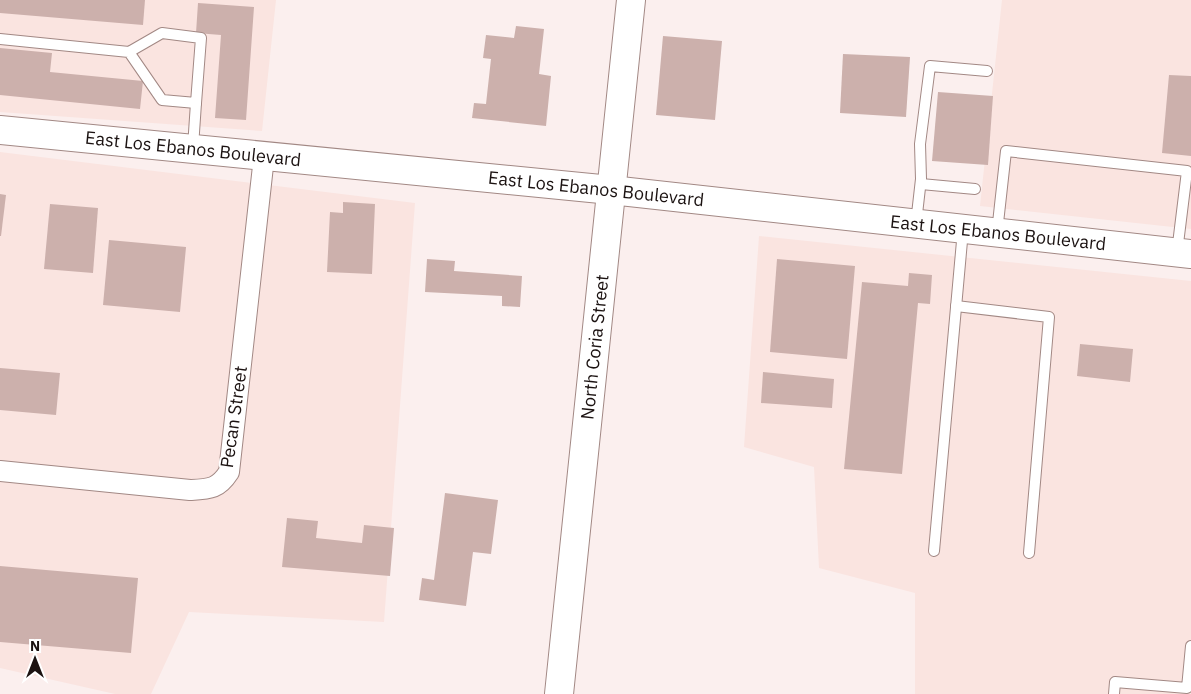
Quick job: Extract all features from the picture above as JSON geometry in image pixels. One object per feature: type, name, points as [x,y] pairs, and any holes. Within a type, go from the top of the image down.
[{"type":"street","name":"North Coria Street","points":[[559,694],[632,0]]},
{"type":"street","name":"East Los Ebanos Boulevard","points":[[0,130],[611,190],[1184,253]]},
{"type":"street","name":"Pecan Street","points":[[0,471],[190,490],[208,490],[221,484],[229,472],[264,157]]},
{"type":"lane","points":[[0,39],[130,52],[162,33],[201,38],[193,150]]},
{"type":"lane","points":[[130,52],[162,100],[196,103]]},
{"type":"lane","points":[[916,224],[921,184],[920,144],[930,66],[987,72]]},
{"type":"lane","points":[[996,233],[1006,150],[1187,171],[1184,253]]},
{"type":"lane","points":[[921,184],[976,189]]},
{"type":"lane","points":[[934,551],[963,229]]},
{"type":"lane","points":[[956,306],[1049,317],[1029,554]]},
{"type":"lane","points":[[1114,694],[1115,682],[1189,688],[1191,646]]},
{"type":"shaded area","points":[[0,0],[276,0],[262,131],[0,112]]},
{"type":"shaded area","points":[[1002,0],[1191,0],[1191,229],[980,206]]},
{"type":"shaded area","points":[[0,152],[415,203],[384,622],[189,612],[151,694],[115,694],[0,668]]},
{"type":"shaded area","points":[[759,236],[1191,281],[1191,694],[915,694],[915,593],[819,568],[814,467],[744,447]]},
{"type":"building","points":[[0,0],[145,0],[143,25],[0,13]]},
{"type":"building","points":[[198,3],[254,7],[246,120],[215,118],[221,35],[196,33]]},
{"type":"building","points":[[516,26],[544,29],[539,74],[551,76],[546,126],[472,118],[474,103],[486,104],[491,59],[483,58],[486,35],[514,38]]},
{"type":"building","points":[[663,36],[722,41],[715,120],[656,115]]},
{"type":"building","points":[[0,48],[52,53],[50,72],[143,81],[140,109],[0,95]]},
{"type":"building","points":[[843,54],[910,57],[906,117],[840,113]]},
{"type":"building","points":[[1169,75],[1191,76],[1191,156],[1162,153]]},
{"type":"building","points":[[938,92],[993,96],[988,165],[932,161]]},
{"type":"building","points":[[0,194],[6,195],[1,236],[0,236]]},
{"type":"building","points":[[343,202],[375,204],[372,274],[327,272],[330,212],[343,213]]},
{"type":"building","points":[[50,204],[98,208],[93,273],[44,269]]},
{"type":"building","points":[[109,240],[186,247],[180,312],[103,305]]},
{"type":"building","points":[[427,259],[455,261],[454,271],[522,276],[520,307],[502,306],[502,296],[425,292]]},
{"type":"building","points":[[777,259],[855,266],[847,359],[770,352]]},
{"type":"building","points":[[909,273],[932,275],[930,304],[918,303],[902,474],[844,469],[862,282],[908,286]]},
{"type":"building","points":[[1080,344],[1133,349],[1130,382],[1077,376]]},
{"type":"building","points":[[0,368],[60,373],[56,415],[0,410]]},
{"type":"building","points":[[763,372],[834,379],[832,408],[761,403]]},
{"type":"building","points":[[445,493],[498,500],[491,554],[473,552],[466,606],[419,600],[422,578],[434,580]]},
{"type":"building","points":[[287,518],[318,521],[316,538],[362,543],[364,525],[394,528],[390,576],[282,567]]},
{"type":"building","points":[[0,566],[138,578],[131,653],[0,642]]}]
